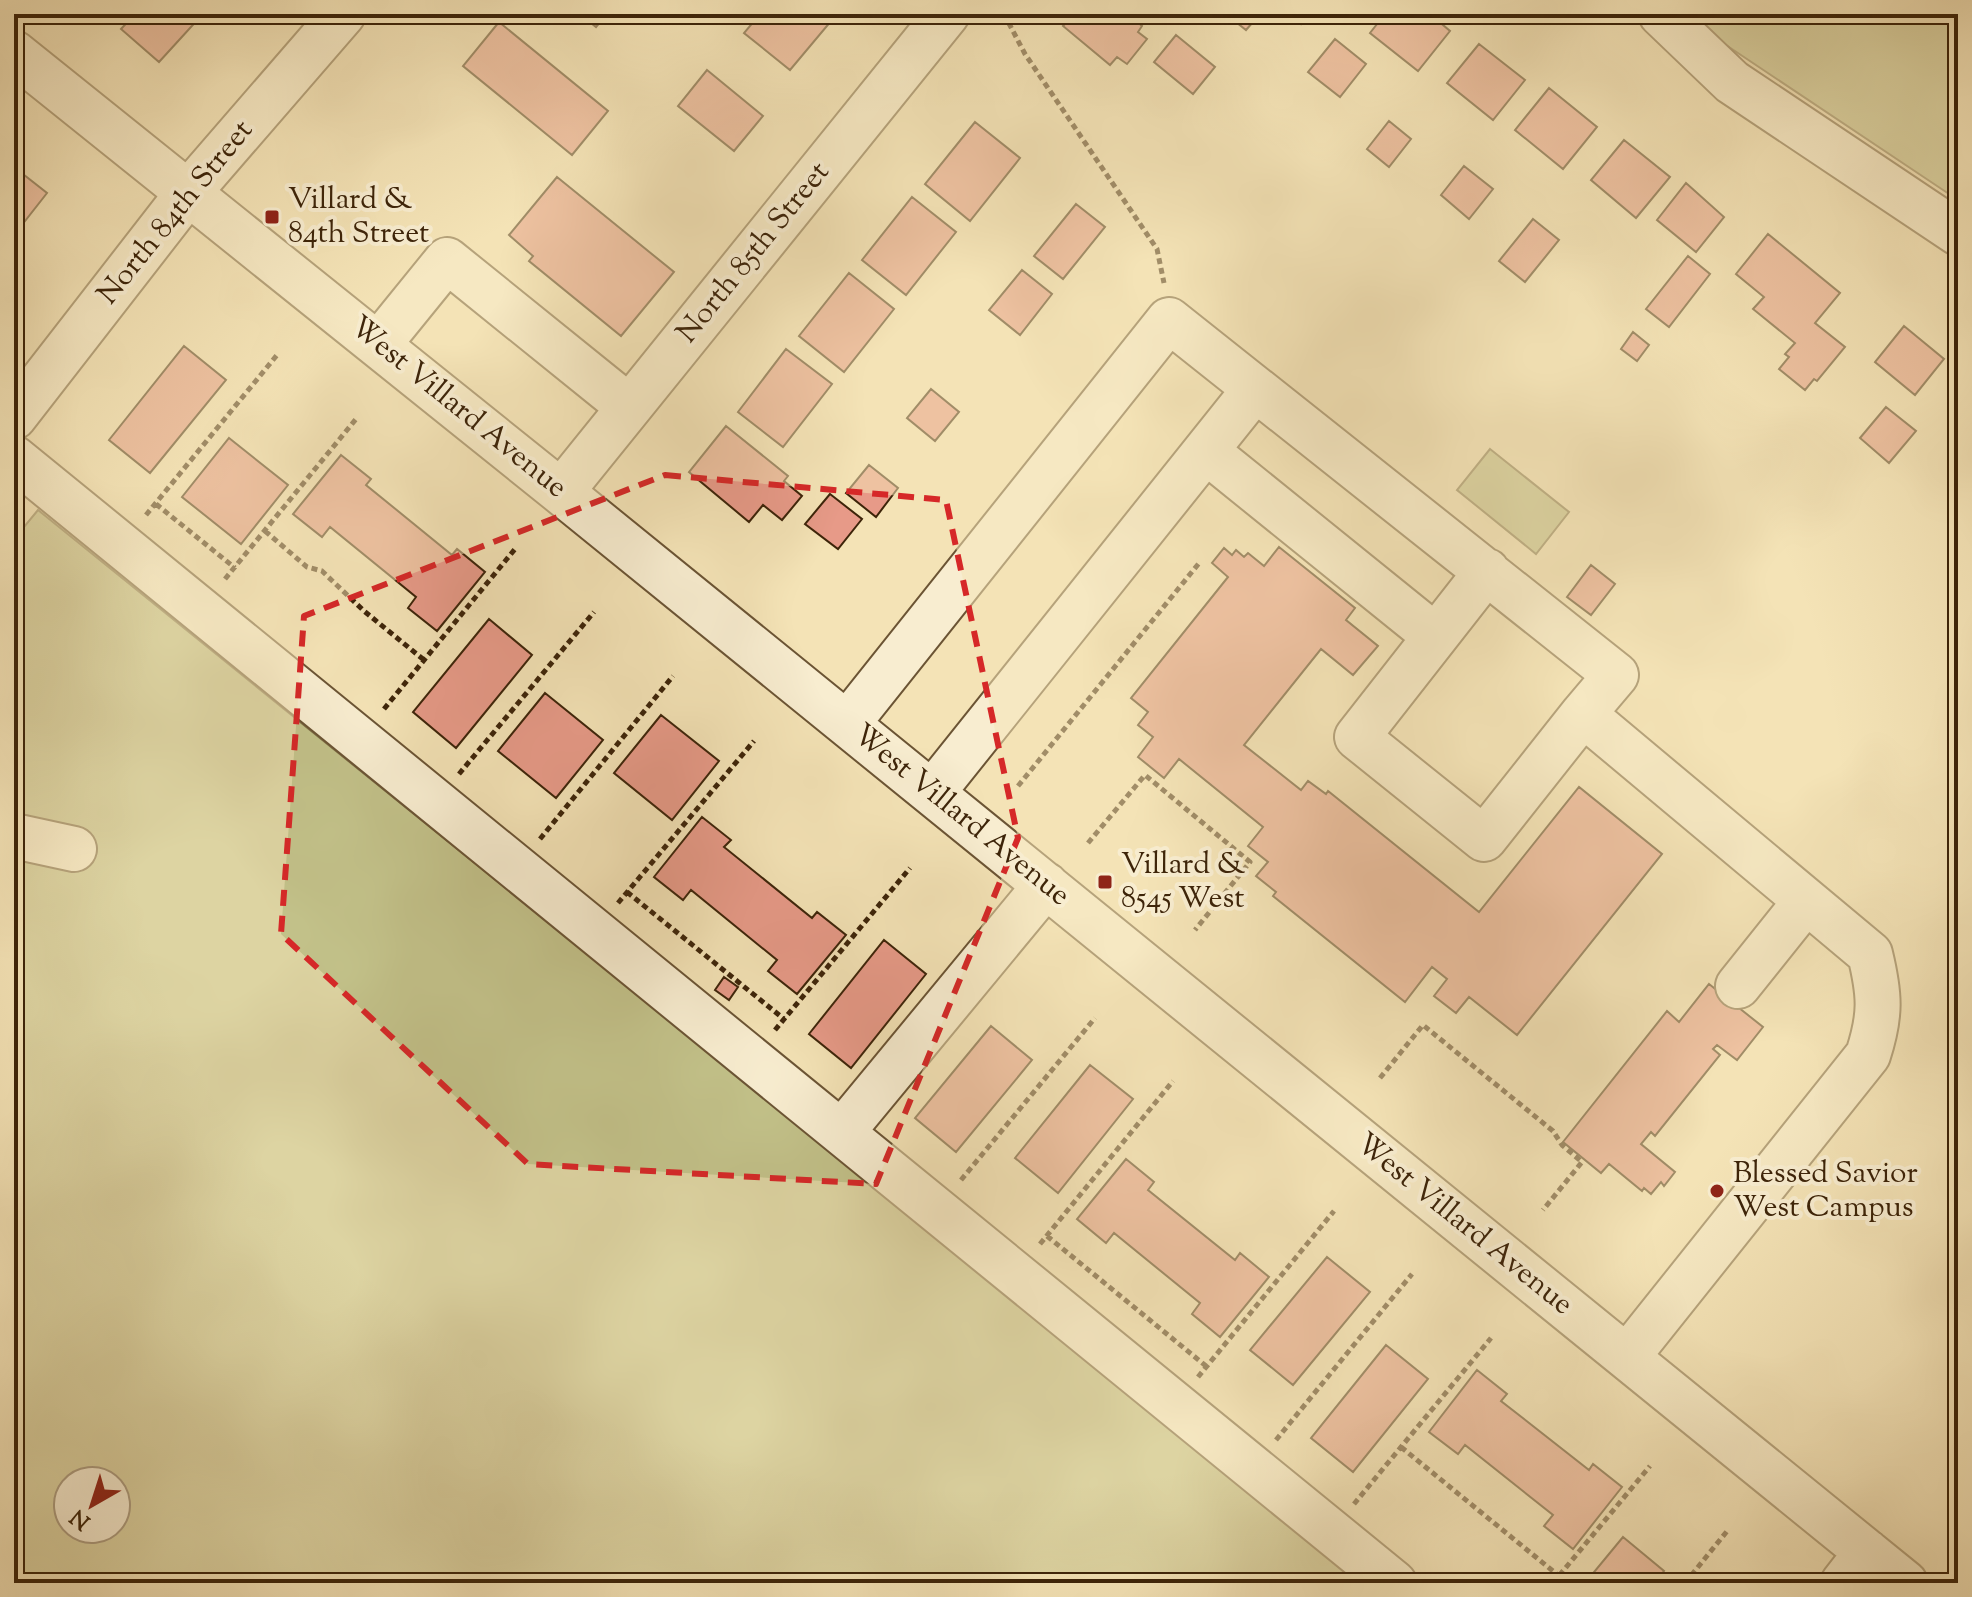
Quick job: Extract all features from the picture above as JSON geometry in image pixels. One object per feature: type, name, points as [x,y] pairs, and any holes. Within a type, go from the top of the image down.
[{"type":"street","name":"North 84th Street","points":[[14,417],[188,193],[343,14]]},
{"type":"street","name":"North 85th Street","points":[[561,492],[947,14]]},
{"type":"street","points":[[1661,14],[1732,82],[1958,233]]},
{"type":"street","name":"West Villard Avenue","points":[[14,53],[561,492],[1627,1357],[1855,1568],[1905,1583]]},
{"type":"street","points":[[378,345],[447,260],[629,407]]},
{"type":"street","points":[[847,724],[1169,320],[1487,571],[1616,675],[1484,839],[1357,737],[1487,571]]},
{"type":"street","points":[[932,793],[1255,389]]},
{"type":"street","points":[[1206,451],[1435,636]]},
{"type":"street","points":[[14,458],[1394,1583]]},
{"type":"street","points":[[1583,714],[1870,954],[1878,988],[1877,1025],[1868,1055],[1627,1357]]},
{"type":"street","points":[[14,836],[74,849]]},
{"type":"street","points":[[842,1132],[1046,885]]},
{"type":"street","points":[[1738,986],[1806,901]]},
{"type":"path","points":[[1004,14],[1025,54],[1157,249],[1169,320]]},
{"type":"path","points":[[121,545],[277,355]]},
{"type":"path","points":[[201,610],[356,419]]},
{"type":"path","points":[[156,504],[235,568]]},
{"type":"path","points":[[265,531],[307,567],[322,571],[364,611],[424,660]]},
{"type":"path","points":[[360,739],[515,549]]},
{"type":"path","points":[[1018,786],[1200,562]]},
{"type":"path","points":[[436,802],[594,612]]},
{"type":"path","points":[[517,868],[673,676]]},
{"type":"path","points":[[594,931],[754,741]]},
{"type":"path","points":[[1088,843],[1145,775],[1250,862],[1195,930]]},
{"type":"path","points":[[752,1059],[910,868]]},
{"type":"path","points":[[627,892],[784,1019]]},
{"type":"path","points":[[936,1210],[1095,1018]]},
{"type":"path","points":[[1380,1078],[1423,1025],[1553,1131],[1562,1145],[1582,1162],[1543,1210]]},
{"type":"path","points":[[1016,1274],[1173,1081]]},
{"type":"path","points":[[1175,1404],[1334,1211]]},
{"type":"path","points":[[1047,1236],[1206,1366]]},
{"type":"path","points":[[1253,1468],[1412,1274]]},
{"type":"path","points":[[1331,1532],[1491,1338]]},
{"type":"path","points":[[1401,1447],[1559,1576]]},
{"type":"path","points":[[1553,1583],[1650,1466]]},
{"type":"path","points":[[1685,1583],[1728,1530]]},
{"type":"highlighted area","points":[[665,475],[946,500],[1018,838],[876,1184],[528,1164],[281,934],[304,616]]},
{"type":"shaded area","points":[[1691,14],[1958,14],[1958,200],[1720,41]]},
{"type":"shaded area","points":[[1490,449],[1569,512],[1536,554],[1457,490]]},
{"type":"shaded area","points":[[38,510],[1365,1583],[14,1583],[14,539]]},
{"type":"building","points":[[135,14],[201,16],[159,62],[121,29]]},
{"type":"building","points":[[580,14],[607,14],[596,27]]},
{"type":"building","points":[[760,14],[837,14],[790,70],[744,33]]},
{"type":"building","points":[[1068,14],[1129,14],[1142,26],[1138,32],[1147,39],[1127,64],[1117,57],[1110,65],[1063,26],[1071,17]]},
{"type":"building","points":[[1226,14],[1260,14],[1246,30]]},
{"type":"building","points":[[1289,14],[1309,14],[1301,24]]},
{"type":"building","points":[[1385,14],[1430,14],[1450,31],[1418,71],[1370,33]]},
{"type":"building","points":[[499,22],[608,111],[572,155],[463,66]]},
{"type":"building","points":[[1176,35],[1215,67],[1193,94],[1154,62]]},
{"type":"building","points":[[1335,39],[1366,64],[1340,97],[1308,72]]},
{"type":"building","points":[[1479,44],[1525,80],[1493,120],[1447,83]]},
{"type":"building","points":[[707,70],[763,116],[734,151],[678,106]]},
{"type":"building","points":[[1549,88],[1597,127],[1563,169],[1515,130]]},
{"type":"building","points":[[1389,121],[1411,139],[1389,167],[1367,149]]},
{"type":"building","points":[[975,122],[1020,158],[970,221],[925,184]]},
{"type":"building","points":[[1624,140],[1670,177],[1636,218],[1591,180]]},
{"type":"building","points":[[1464,166],[1493,189],[1469,219],[1441,195]]},
{"type":"building","points":[[14,167],[47,193],[14,235]]},
{"type":"building","points":[[557,177],[674,272],[621,336],[529,261],[533,256],[509,235]]},
{"type":"building","points":[[1686,183],[1724,217],[1696,252],[1657,220]]},
{"type":"building","points":[[912,197],[956,232],[906,295],[862,260]]},
{"type":"building","points":[[1076,204],[1105,227],[1063,279],[1034,256]]},
{"type":"building","points":[[1533,219],[1559,240],[1525,282],[1499,261]]},
{"type":"building","points":[[1768,234],[1840,293],[1815,323],[1845,347],[1817,381],[1814,379],[1805,390],[1779,369],[1789,357],[1785,354],[1795,343],[1753,309],[1764,297],[1736,274]]},
{"type":"building","points":[[1688,256],[1710,274],[1669,327],[1646,309]]},
{"type":"building","points":[[1022,270],[1052,294],[1020,335],[989,310]]},
{"type":"building","points":[[849,273],[894,309],[844,372],[799,336]]},
{"type":"building","points":[[1904,326],[1944,359],[1915,395],[1875,362]]},
{"type":"building","points":[[1633,332],[1649,345],[1637,361],[1621,349]]},
{"type":"building","points":[[184,346],[226,380],[150,473],[109,440]]},
{"type":"building","points":[[786,349],[832,384],[783,447],[738,412]]},
{"type":"building","points":[[931,389],[959,412],[935,441],[907,418]]},
{"type":"building","points":[[1886,407],[1916,431],[1889,463],[1860,438]]},
{"type":"building","points":[[726,426],[788,476],[784,481],[802,496],[782,520],[763,505],[749,522],[689,472]]},
{"type":"building","points":[[229,438],[288,485],[241,544],[182,497]]},
{"type":"building","points":[[341,455],[371,479],[366,485],[452,555],[457,549],[485,572],[437,631],[408,608],[416,597],[330,527],[322,537],[293,514]]},
{"type":"building","points":[[869,465],[898,488],[876,517],[846,493]]},
{"type":"building","points":[[830,494],[862,519],[838,549],[805,524]]},
{"type":"building","points":[[1279,547],[1355,608],[1346,620],[1378,646],[1353,675],[1321,649],[1244,745],[1301,790],[1308,781],[1326,794],[1328,791],[1479,912],[1579,787],[1662,854],[1517,1035],[1469,997],[1456,1013],[1434,996],[1447,979],[1432,967],[1405,1002],[1273,896],[1276,892],[1256,876],[1268,862],[1248,846],[1263,827],[1179,759],[1164,778],[1138,757],[1153,737],[1138,725],[1148,712],[1131,698],[1228,577],[1212,563],[1224,548],[1232,555],[1236,550],[1244,557],[1248,553],[1264,566]]},
{"type":"building","points":[[1591,565],[1615,584],[1591,615],[1567,597]]},
{"type":"building","points":[[489,619],[532,655],[456,748],[413,712]]},
{"type":"building","points":[[545,693],[603,740],[556,798],[498,751]]},
{"type":"building","points":[[661,715],[719,761],[672,820],[614,773]]},
{"type":"building","points":[[702,817],[731,840],[724,847],[812,918],[817,912],[846,935],[797,994],[768,971],[777,960],[691,890],[683,900],[654,877]]},
{"type":"building","points":[[884,940],[926,974],[851,1068],[809,1034]]},
{"type":"building","points":[[724,977],[738,987],[729,1000],[715,990]]},
{"type":"building","points":[[1709,984],[1763,1027],[1737,1060],[1717,1045],[1713,1049],[1720,1055],[1655,1136],[1651,1132],[1641,1144],[1675,1172],[1664,1186],[1661,1182],[1651,1194],[1644,1188],[1642,1191],[1609,1164],[1601,1173],[1563,1142],[1667,1011],[1679,1022]]},
{"type":"building","points":[[991,1026],[1032,1060],[956,1152],[915,1118]]},
{"type":"building","points":[[1090,1065],[1133,1099],[1058,1193],[1015,1158]]},
{"type":"building","points":[[1126,1159],[1154,1182],[1148,1190],[1235,1260],[1240,1253],[1269,1277],[1220,1337],[1192,1314],[1200,1303],[1114,1233],[1106,1243],[1077,1219]]},
{"type":"building","points":[[1327,1257],[1370,1292],[1293,1385],[1250,1350]]},
{"type":"building","points":[[1386,1345],[1428,1379],[1353,1472],[1311,1438]]},
{"type":"building","points":[[1477,1370],[1507,1394],[1501,1401],[1589,1470],[1593,1464],[1622,1487],[1573,1549],[1544,1526],[1553,1515],[1465,1445],[1458,1454],[1429,1432]]},
{"type":"building","points":[[1623,1537],[1664,1571],[1655,1583],[1585,1583]]},
{"type":"place","name":"Villard & 84th Street","points":[[272,217]]},
{"type":"place","name":"Villard & 8545 West","points":[[1105,882]]},
{"type":"place","name":"Blessed Savior West Campus","points":[[1717,1191]]}]
